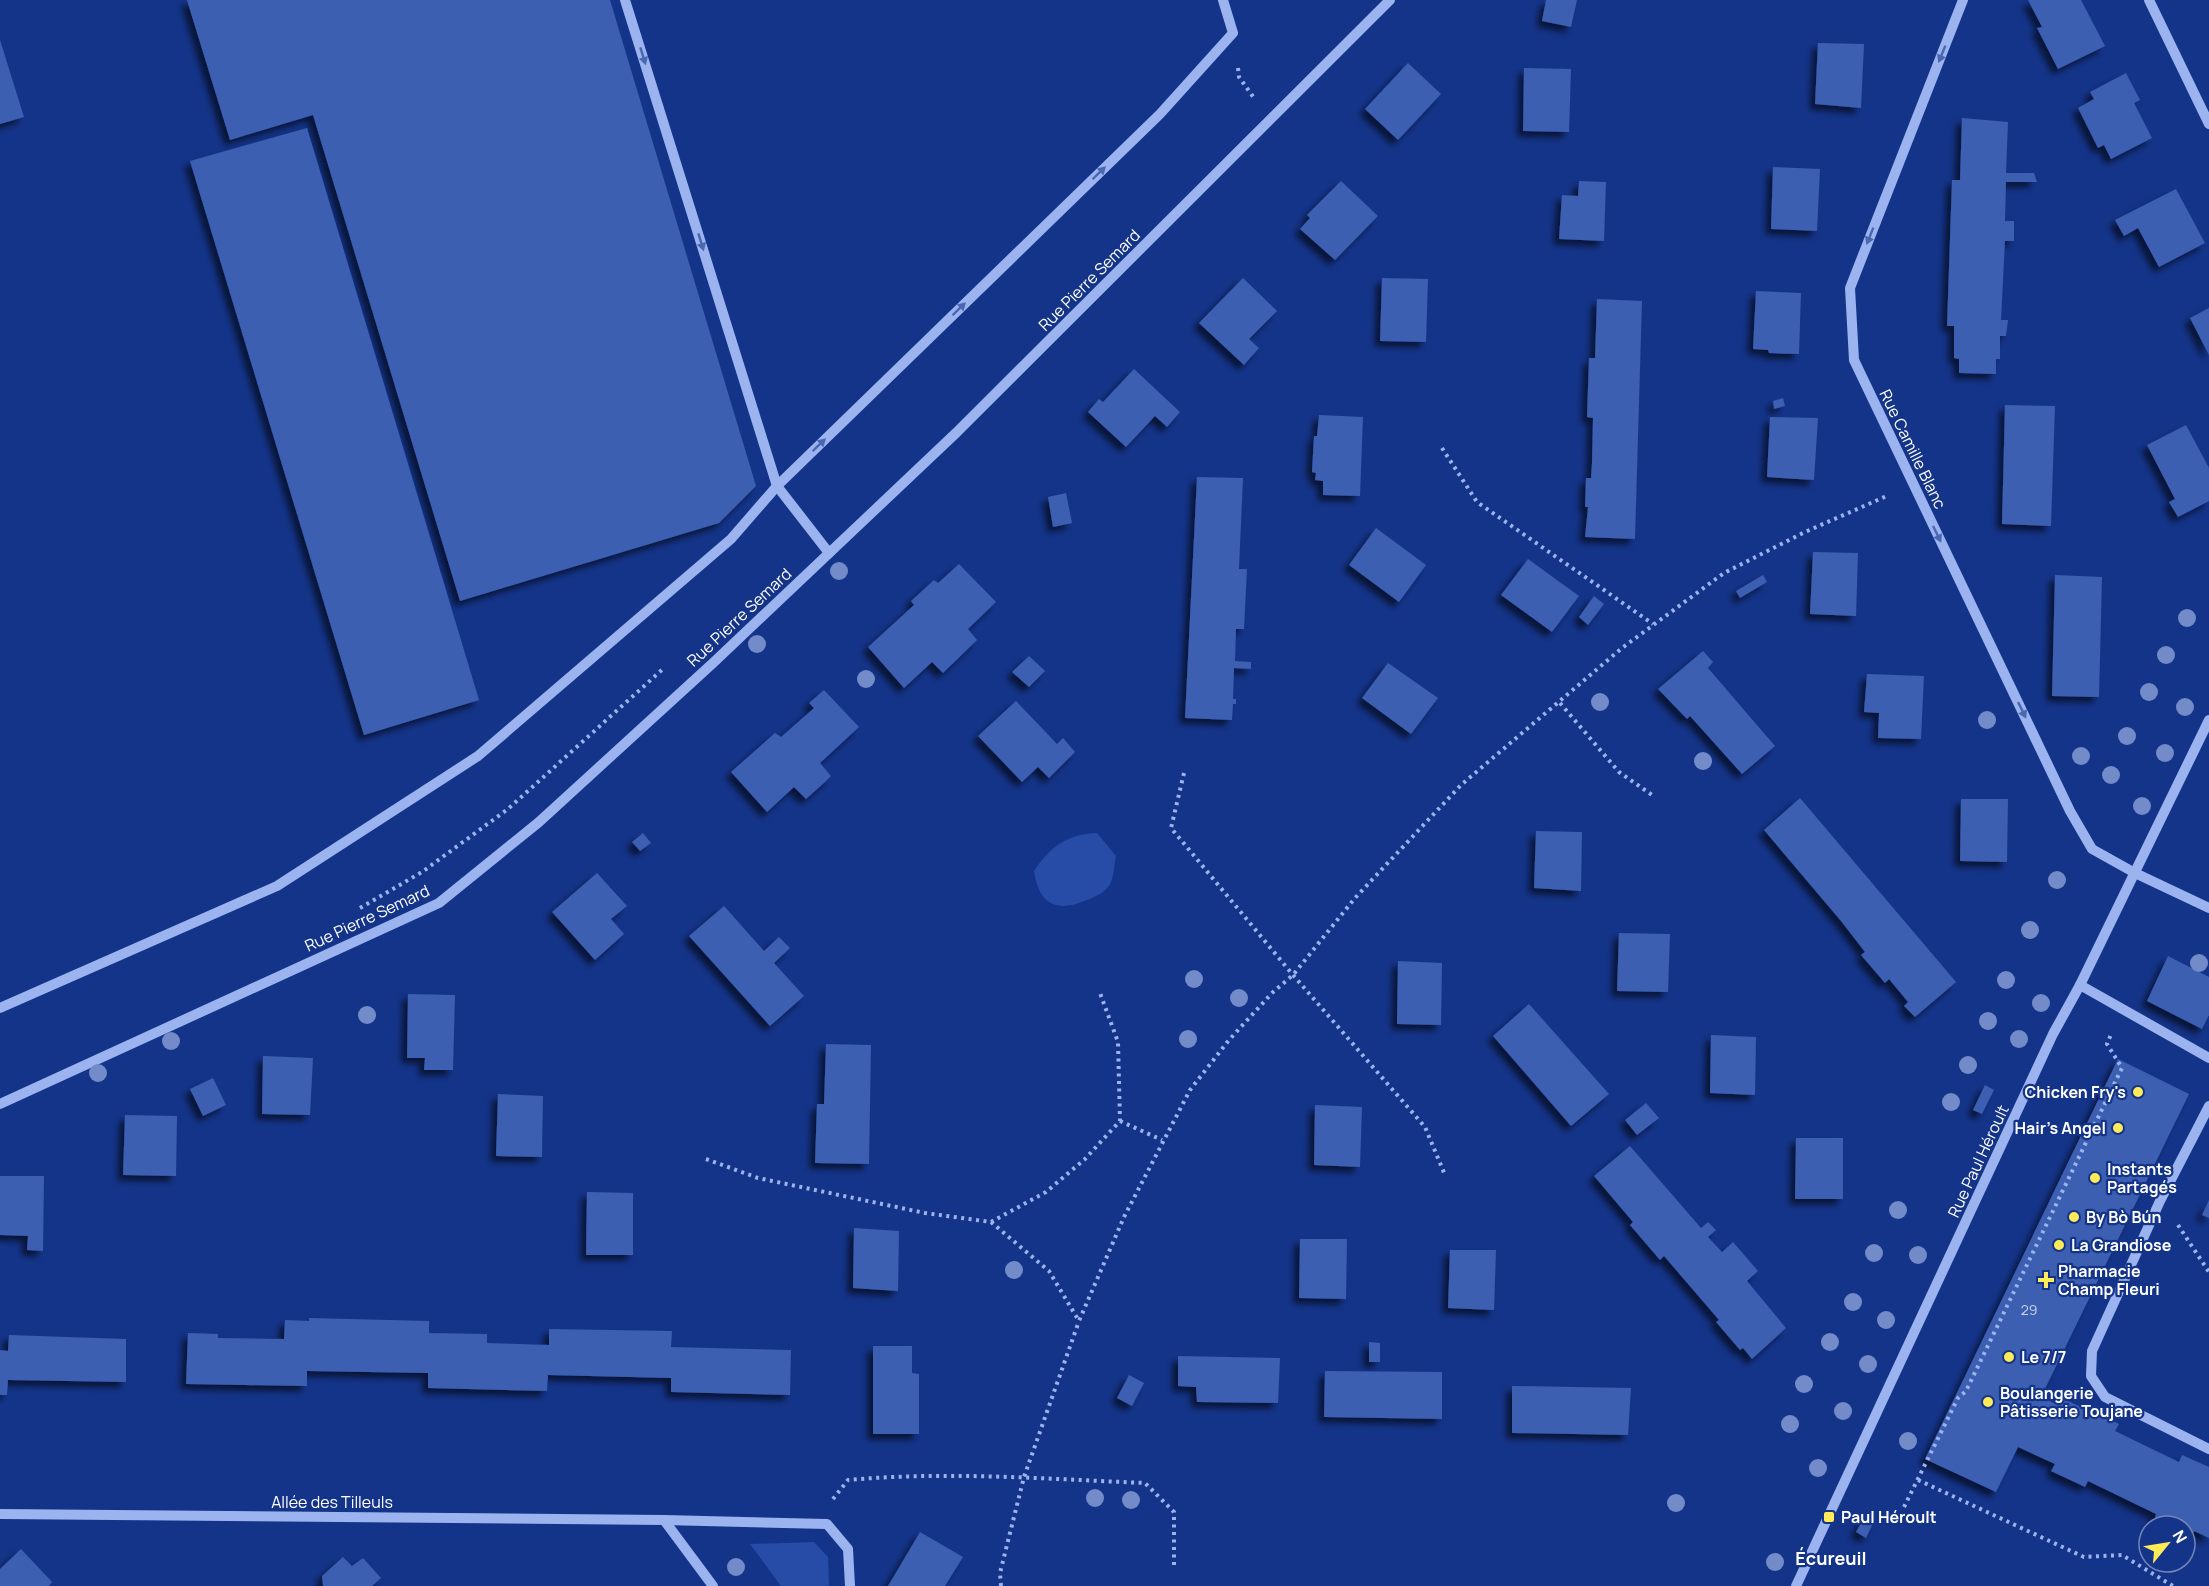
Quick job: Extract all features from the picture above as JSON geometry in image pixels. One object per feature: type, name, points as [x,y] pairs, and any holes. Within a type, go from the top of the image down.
[{"type":"street","points":[[625,0],[777,486],[829,553]]},
{"type":"street","points":[[0,1008],[277,886],[477,756],[732,539],[777,486],[1160,114],[1233,33],[1223,0]]},
{"type":"street","name":"Rue Pierre Semard","points":[[0,1104],[439,903],[538,822],[956,433],[1390,0]]},
{"type":"street","name":"Rue Camille Blanc","points":[[1963,0],[1850,288],[1854,360],[2070,811],[2092,849],[2135,873],[2209,908]]},
{"type":"street","points":[[2149,0],[2209,123]]},
{"type":"street","name":"Rue Paul Héroult","points":[[1796,1586],[2053,1034],[2080,985],[2209,720]]},
{"type":"street","points":[[2080,985],[2209,1058]]},
{"type":"street","points":[[2209,1106],[2160,1201],[2092,1351],[2091,1376],[2105,1397],[2209,1449]]},
{"type":"street","name":"Allée des Tilleuls","points":[[0,1514],[664,1520],[827,1524],[848,1549],[850,1586]]},
{"type":"street","points":[[664,1520],[713,1586]]},
{"type":"path","points":[[1233,33],[1239,77],[1256,101]]},
{"type":"path","points":[[1442,448],[1477,502],[1653,624]]},
{"type":"path","points":[[1001,1586],[1000,1573],[1024,1477],[1079,1321],[1124,1217],[1162,1140],[1190,1090],[1229,1040],[1272,993],[1293,975],[1355,898],[1461,785],[1653,624],[1724,573],[1804,532],[1914,484]]},
{"type":"path","points":[[1560,703],[1619,772],[1652,795]]},
{"type":"path","points":[[1184,773],[1171,828],[1293,975],[1425,1127],[1445,1175]]},
{"type":"path","points":[[991,1222],[1046,1192],[1085,1159],[1120,1121],[1118,1042],[1100,993]]},
{"type":"path","points":[[1904,1507],[1958,1398],[1966,1391],[2122,1068],[2107,1044],[2122,1008]]},
{"type":"path","points":[[1120,1121],[1162,1140]]},
{"type":"path","points":[[706,1159],[758,1178],[926,1213],[991,1222],[1049,1271],[1079,1321]]},
{"type":"path","points":[[2160,1201],[2209,1272]]},
{"type":"path","points":[[814,1524],[848,1480],[880,1477],[1024,1477],[1145,1483],[1174,1512],[1174,1569]]},
{"type":"path","points":[[1918,1480],[2084,1557],[2122,1555],[2174,1586]]},
{"type":"shaded area","points":[[1097,833],[1116,856],[1108,887],[1097,896],[1067,906],[1058,906],[1045,899],[1036,883],[1034,871],[1046,855],[1068,839]]},
{"type":"shaded area","points":[[814,1542],[828,1557],[829,1586],[781,1586],[750,1544]]},
{"type":"building","points":[[187,0],[610,0],[756,486],[719,523],[460,601],[313,115],[230,140]]},
{"type":"building","points":[[1546,0],[1577,0],[1571,27],[1542,21]]},
{"type":"building","points":[[2028,0],[2081,0],[2105,46],[2058,69],[2037,28],[2042,27]]},
{"type":"building","points":[[0,40],[24,117],[0,124]]},
{"type":"building","points":[[1818,43],[1864,44],[1861,108],[1815,104]]},
{"type":"building","points":[[1408,63],[1441,94],[1398,140],[1365,109]]},
{"type":"building","points":[[1524,68],[1571,69],[1569,132],[1523,131]]},
{"type":"building","points":[[2126,73],[2140,100],[2134,103],[2152,138],[2111,159],[2104,145],[2098,148],[2078,108],[2094,99],[2090,92]]},
{"type":"building","points":[[1962,118],[2008,122],[2006,173],[2034,173],[2037,182],[2006,182],[2005,221],[2014,221],[2014,241],[2005,241],[2001,320],[2008,320],[2006,336],[2000,336],[2000,359],[1996,359],[1996,374],[1959,373],[1959,359],[1954,358],[1954,326],[1947,326],[1952,180],[1960,180]]},
{"type":"building","points":[[307,128],[479,700],[364,735],[190,161]]},
{"type":"building","points":[[1773,167],[1820,169],[1817,231],[1771,229]]},
{"type":"building","points":[[1341,181],[1378,216],[1335,260],[1300,229],[1310,218],[1307,215]]},
{"type":"building","points":[[1579,181],[1606,182],[1604,241],[1559,239],[1562,195],[1578,196]]},
{"type":"building","points":[[2176,189],[2205,243],[2159,267],[2138,228],[2124,236],[2115,220]]},
{"type":"building","points":[[1243,278],[1277,311],[1249,339],[1259,348],[1244,365],[1199,323]]},
{"type":"building","points":[[1382,278],[1428,279],[1426,342],[1380,341]]},
{"type":"building","points":[[1756,291],[1801,293],[1799,354],[1769,353],[1768,350],[1753,349]]},
{"type":"building","points":[[1597,299],[1642,301],[1635,539],[1585,537],[1588,507],[1585,507],[1586,478],[1591,478],[1592,463],[1593,418],[1587,417],[1589,358],[1595,358]]},
{"type":"building","points":[[2209,308],[2209,355],[2190,318]]},
{"type":"building","points":[[1134,369],[1180,412],[1167,427],[1155,416],[1126,447],[1088,412],[1099,399],[1103,402]]},
{"type":"building","points":[[1783,398],[1785,406],[1774,409],[1773,401]]},
{"type":"building","points":[[2005,405],[2055,406],[2051,526],[2002,524]]},
{"type":"building","points":[[1319,415],[1363,417],[1360,496],[1323,495],[1323,481],[1315,480],[1316,473],[1312,472],[1314,436],[1317,436]]},
{"type":"building","points":[[1770,417],[1818,418],[1814,480],[1767,477]]},
{"type":"building","points":[[2186,425],[2209,468],[2209,501],[2178,517],[2169,502],[2175,499],[2147,445]]},
{"type":"building","points":[[1197,477],[1243,478],[1239,569],[1247,569],[1244,629],[1236,629],[1235,661],[1251,662],[1251,669],[1234,668],[1233,699],[1236,699],[1236,704],[1233,704],[1232,720],[1185,718]]},
{"type":"building","points":[[1066,493],[1072,523],[1053,527],[1048,497]]},
{"type":"building","points":[[1376,528],[1426,565],[1399,602],[1349,565]]},
{"type":"building","points":[[1813,552],[1858,553],[1856,616],[1810,614]]},
{"type":"building","points":[[1528,559],[1579,596],[1552,632],[1501,595]]},
{"type":"building","points":[[959,564],[996,602],[968,629],[977,640],[943,673],[932,662],[904,688],[868,647],[914,605],[911,601],[934,580],[938,583]]},
{"type":"building","points":[[1763,575],[1767,582],[1740,598],[1736,591]]},
{"type":"building","points":[[2055,575],[2102,577],[2099,697],[2052,696]]},
{"type":"building","points":[[1594,596],[1604,604],[1588,625],[1579,617]]},
{"type":"building","points":[[1703,651],[1713,662],[1708,668],[1775,746],[1742,774],[1690,716],[1687,719],[1658,689]]},
{"type":"building","points":[[1029,656],[1045,671],[1029,687],[1012,672]]},
{"type":"building","points":[[1388,663],[1438,698],[1411,734],[1362,698]]},
{"type":"building","points":[[1867,674],[1924,676],[1921,739],[1878,738],[1879,713],[1864,712]]},
{"type":"building","points":[[824,690],[859,727],[820,763],[831,776],[824,783],[806,799],[794,787],[767,812],[731,772],[775,733],[781,737],[814,708],[809,703]]},
{"type":"building","points":[[1016,701],[1057,744],[1063,738],[1075,752],[1049,778],[1038,767],[1022,782],[978,736]]},
{"type":"building","points":[[1800,798],[1956,982],[1915,1017],[1904,1006],[1908,1002],[1889,979],[1885,983],[1861,955],[1865,952],[1841,921],[1764,830]]},
{"type":"building","points":[[1961,799],[2008,799],[2007,862],[1960,861]]},
{"type":"building","points":[[1536,831],[1582,832],[1581,891],[1534,888]]},
{"type":"building","points":[[643,833],[651,843],[640,851],[632,842]]},
{"type":"building","points":[[597,873],[627,906],[611,919],[624,934],[595,960],[552,912]]},
{"type":"building","points":[[724,906],[764,951],[779,937],[790,948],[774,963],[804,996],[770,1026],[689,936]]},
{"type":"building","points":[[1619,933],[1670,934],[1668,992],[1617,991]]},
{"type":"building","points":[[2168,956],[2209,977],[2209,1015],[2202,1029],[2147,1001]]},
{"type":"building","points":[[1398,961],[1442,963],[1441,1025],[1397,1024]]},
{"type":"building","points":[[408,994],[455,995],[453,1070],[424,1070],[425,1058],[407,1058]]},
{"type":"building","points":[[1529,1004],[1609,1094],[1571,1126],[1493,1036]]},
{"type":"building","points":[[1711,1035],[1756,1037],[1755,1095],[1710,1093]]},
{"type":"building","points":[[826,1044],[871,1045],[869,1164],[815,1163],[817,1104],[824,1104]]},
{"type":"building","points":[[263,1056],[313,1058],[310,1115],[262,1114]]},
{"type":"building","points":[[2118,1059],[2189,1094],[2041,1397],[2056,1404],[2059,1397],[2119,1424],[2115,1431],[2179,1462],[2182,1455],[2209,1467],[2209,1538],[2197,1532],[2197,1514],[2156,1514],[2088,1481],[2085,1487],[2051,1471],[2055,1464],[2018,1447],[1996,1492],[1925,1459]]},
{"type":"building","points":[[213,1078],[226,1105],[203,1116],[190,1089]]},
{"type":"building","points":[[1985,1085],[1994,1090],[1982,1114],[1973,1110]]},
{"type":"building","points":[[498,1094],[543,1096],[542,1157],[496,1156]]},
{"type":"building","points":[[1646,1103],[1659,1118],[1637,1135],[1625,1120]]},
{"type":"building","points":[[1315,1105],[1362,1107],[1360,1167],[1314,1165]]},
{"type":"building","points":[[125,1115],[177,1116],[176,1176],[123,1175]]},
{"type":"building","points":[[1796,1138],[1843,1138],[1843,1199],[1795,1199]]},
{"type":"building","points":[[1630,1146],[1701,1228],[1708,1222],[1716,1230],[1708,1237],[1722,1252],[1733,1242],[1758,1271],[1747,1281],[1786,1328],[1752,1359],[1743,1348],[1740,1350],[1716,1322],[1719,1320],[1664,1256],[1660,1260],[1630,1225],[1633,1222],[1594,1176]]},
{"type":"building","points":[[0,1176],[44,1176],[43,1251],[27,1250],[28,1236],[0,1235]]},
{"type":"building","points":[[587,1192],[633,1193],[633,1255],[586,1255]]},
{"type":"building","points":[[2209,1200],[2209,1218],[2202,1215]]},
{"type":"building","points":[[854,1228],[899,1231],[898,1291],[853,1288]]},
{"type":"building","points":[[1300,1239],[1347,1239],[1346,1299],[1299,1298]]},
{"type":"building","points":[[1450,1250],[1496,1250],[1494,1310],[1448,1308]]},
{"type":"building","points":[[309,1318],[429,1321],[429,1333],[487,1334],[487,1343],[549,1345],[549,1329],[672,1331],[671,1347],[791,1350],[790,1395],[671,1392],[671,1378],[548,1375],[547,1391],[428,1388],[428,1373],[307,1371],[307,1386],[186,1384],[188,1333],[218,1334],[218,1338],[284,1339],[285,1320],[309,1321]]},
{"type":"building","points":[[9,1335],[126,1339],[126,1382],[8,1380],[7,1395],[0,1395],[0,1350],[8,1351]]},
{"type":"building","points":[[1369,1342],[1380,1343],[1380,1362],[1369,1362]]},
{"type":"building","points":[[873,1346],[912,1346],[912,1373],[919,1374],[919,1434],[873,1434]]},
{"type":"building","points":[[1178,1356],[1280,1358],[1278,1403],[1197,1402],[1196,1387],[1178,1386]]},
{"type":"building","points":[[1325,1371],[1442,1372],[1442,1419],[1324,1417]]},
{"type":"building","points":[[1129,1375],[1144,1383],[1132,1406],[1117,1398]]},
{"type":"building","points":[[1512,1386],[1631,1388],[1628,1435],[1512,1433]]},
{"type":"building","points":[[1867,1512],[1876,1517],[1866,1538],[1856,1532]]},
{"type":"building","points":[[920,1532],[963,1557],[945,1586],[888,1586]]},
{"type":"building","points":[[21,1549],[52,1582],[49,1586],[0,1586],[0,1569]]},
{"type":"building","points":[[343,1557],[352,1566],[363,1558],[381,1578],[372,1586],[323,1586],[322,1576]]},
{"type":"place","name":"Chicken Fry's","points":[[2138,1092]]},
{"type":"place","name":"Hair's Angel","points":[[2118,1128]]},
{"type":"place","name":"Instants Partagés","points":[[2095,1178]]},
{"type":"place","name":"By Bò Bún","points":[[2074,1217]]},
{"type":"place","name":"La Grandiose","points":[[2059,1245]]},
{"type":"place","name":"Pharmacie Champ Fleuri","points":[[2046,1280]]},
{"type":"place","name":"Le 7/7","points":[[2009,1357]]},
{"type":"place","name":"Boulangerie Pâtisserie Toujane","points":[[1988,1402]]},
{"type":"place","name":"Paul Héroult","points":[[1829,1517]]},
{"type":"district","name":"Écureuil","points":[[1831,1558]]}]
